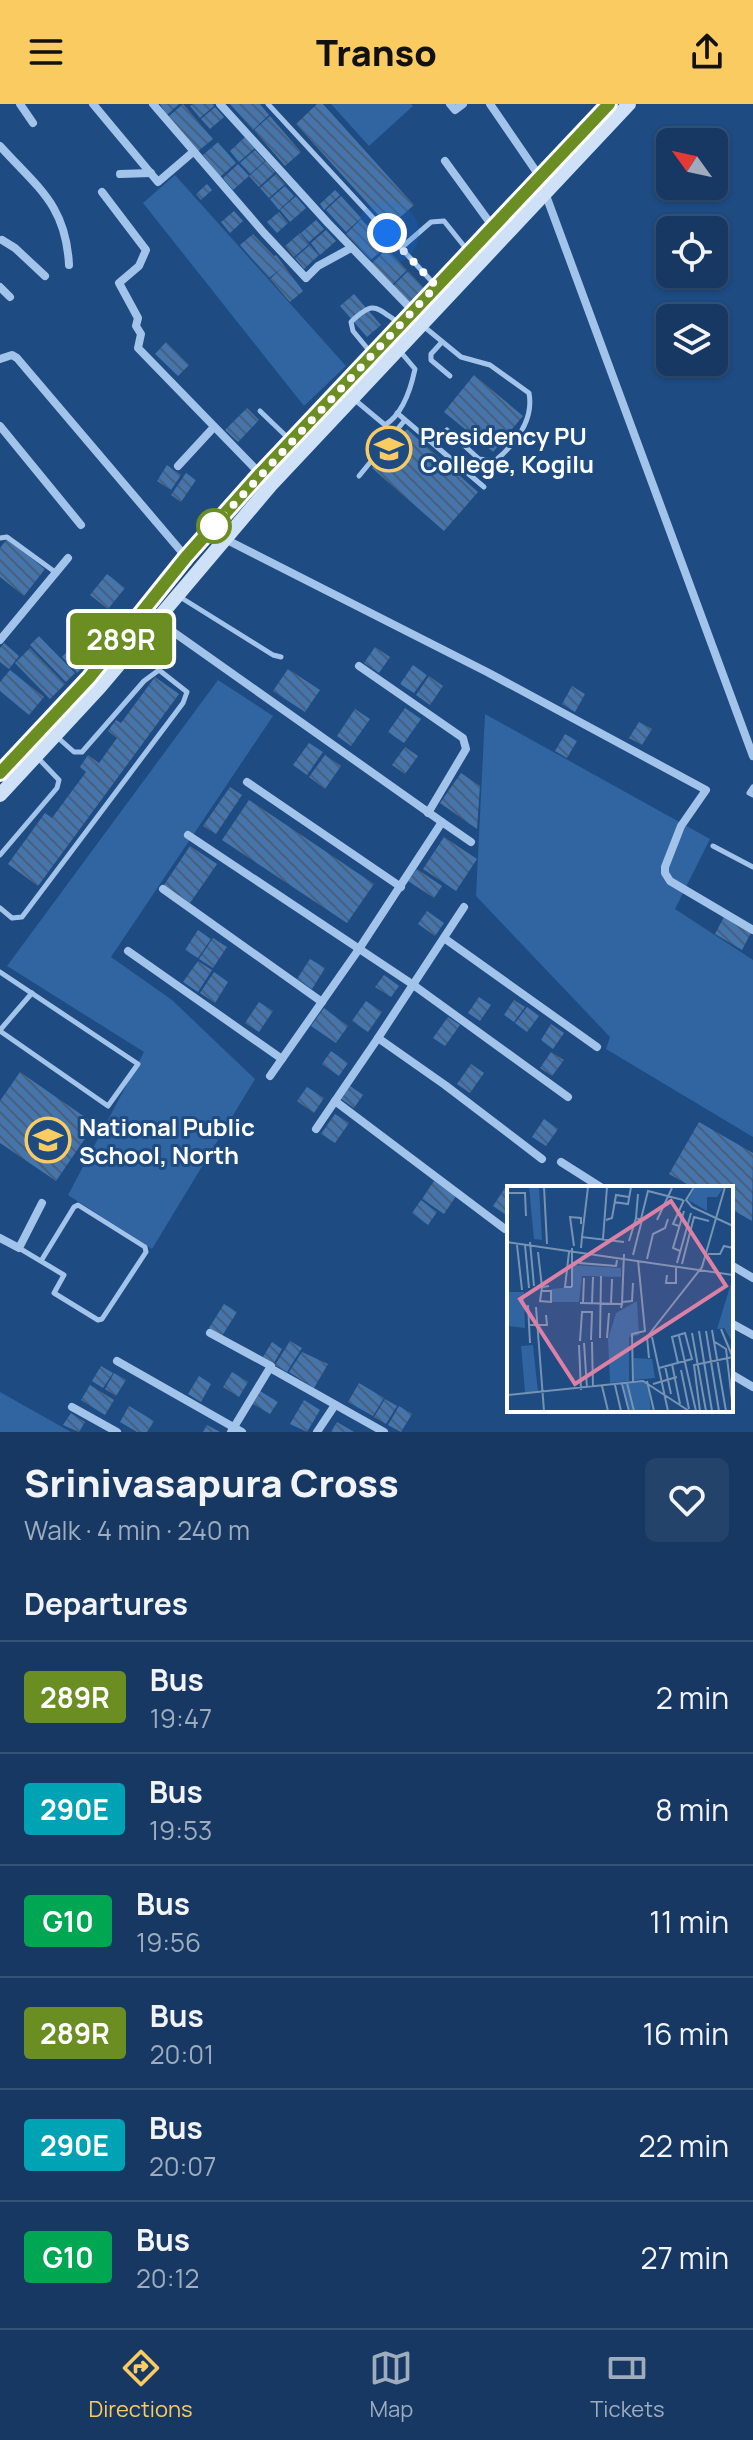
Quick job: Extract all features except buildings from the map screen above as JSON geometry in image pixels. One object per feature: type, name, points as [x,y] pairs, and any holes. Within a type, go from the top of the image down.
[{"type":"main road","points":[[0,773],[150,615],[176,594],[224,539],[292,442],[608,104]]},
{"type":"main road","points":[[0,795],[100,687],[186,557],[353,398],[629,104]]},
{"type":"street","points":[[20,104],[33,123]]},
{"type":"street","points":[[93,104],[158,182],[193,152]]},
{"type":"street","points":[[153,104],[306,278],[318,266],[351,248]]},
{"type":"street","points":[[220,104],[413,311]]},
{"type":"street","points":[[450,104],[455,110],[463,104]]},
{"type":"street","points":[[490,104],[540,177],[753,756]]},
{"type":"street","points":[[0,146],[54,206],[67,236],[69,265]]},
{"type":"street","points":[[445,161],[493,227]]},
{"type":"street","points":[[120,174],[151,173]]},
{"type":"street","points":[[102,192],[146,250],[139,266],[119,283],[138,318],[136,326],[141,334],[138,348],[265,480]]},
{"type":"street","points":[[1,239],[45,276]]},
{"type":"street","points":[[0,287],[10,297]]},
{"type":"street","points":[[0,359],[12,355],[17,358],[186,557]]},
{"type":"street","points":[[0,426],[81,525]]},
{"type":"street","points":[[178,466],[214,427]]},
{"type":"street","points":[[224,539],[487,672],[706,790],[681,826],[665,873],[670,881],[753,930]]},
{"type":"street","points":[[0,640],[68,558]]},
{"type":"street","points":[[150,615],[471,842]]},
{"type":"street","points":[[359,666],[466,743],[466,749],[428,813]]},
{"type":"street","points":[[247,782],[401,887]]},
{"type":"street","points":[[270,1076],[401,887],[442,822]]},
{"type":"street","points":[[188,835],[412,984],[568,1097]]},
{"type":"street","points":[[163,889],[322,1002]]},
{"type":"street","points":[[316,1129],[464,907]]},
{"type":"street","points":[[444,938],[597,1047]]},
{"type":"street","points":[[128,951],[282,1059]]},
{"type":"street","points":[[378,1038],[542,1159]]},
{"type":"street","points":[[335,1101],[505,1229]]},
{"type":"street","points":[[561,1162],[599,1186]]},
{"type":"street","points":[[0,1238],[19,1248],[42,1203]]},
{"type":"street","points":[[733,1266],[753,1278]]},
{"type":"street","points":[[733,1324],[753,1335]]},
{"type":"street","points":[[210,1333],[384,1432]]},
{"type":"street","points":[[117,1361],[232,1430],[242,1432]]},
{"type":"street","points":[[232,1430],[270,1368]]},
{"type":"street","points":[[733,1375],[753,1387]]},
{"type":"street","points":[[317,1432],[335,1405]]},
{"type":"street","points":[[72,1407],[117,1432]]},
{"type":"lane","points":[[269,104],[436,286]]},
{"type":"lane","points":[[401,248],[431,222],[444,221],[469,252]]},
{"type":"lane","points":[[372,355],[353,331],[351,322],[366,307],[374,307],[401,324]]},
{"type":"lane","points":[[421,325],[461,357],[490,365],[529,393],[531,407],[527,421],[495,461],[479,459],[447,430]]},
{"type":"lane","points":[[442,342],[431,354],[431,360],[450,376]]},
{"type":"lane","points":[[353,398],[385,425],[391,422],[407,397],[415,369],[399,349]]},
{"type":"lane","points":[[260,411],[292,442]]},
{"type":"lane","points":[[397,413],[484,487]]},
{"type":"lane","points":[[359,476],[405,420]]},
{"type":"lane","points":[[0,538],[7,537],[55,572]]},
{"type":"lane","points":[[176,594],[273,655],[281,657]]},
{"type":"lane","points":[[0,908],[12,918],[22,917],[174,716],[187,692],[159,670],[144,681],[82,752],[74,752],[55,736]]},
{"type":"lane","points":[[0,855],[57,788],[59,780],[36,756]]},
{"type":"lane","points":[[753,787],[749,793],[753,795]]},
{"type":"lane","points":[[713,846],[753,867]]},
{"type":"lane","points":[[0,972],[32,993],[138,1064],[108,1106],[0,1031],[32,993]]},
{"type":"lane","points":[[19,1248],[64,1275],[54,1293],[98,1320],[102,1319],[146,1252],[145,1247],[78,1205],[41,1261]]},
{"type":"shaded area","points":[[331,104],[411,104],[413,106],[369,146]]},
{"type":"shaded area","points":[[175,175],[346,366],[304,406],[143,203]]},
{"type":"shaded area","points":[[218,680],[273,716],[111,957],[172,1000],[255,1079],[152,1249],[68,1195],[144,1052],[7,966]]},
{"type":"shaded area","points":[[485,714],[710,839],[675,909],[753,960],[753,1137],[606,1049],[610,1037],[476,896]]},
{"type":"shaded area","points":[[0,1392],[71,1432],[0,1432]]},
{"type":"bus line","name":"289R","points":[[0,773],[89,678],[186,557],[260,474],[609,104]]},
{"type":"place","name":"Presidency PU College, Kogilu","points":[[389,449]]},
{"type":"place","name":"National Public School, North","points":[[48,1140]]},
{"type":"route","points":[[214,526],[436,286],[387,233]]}]
